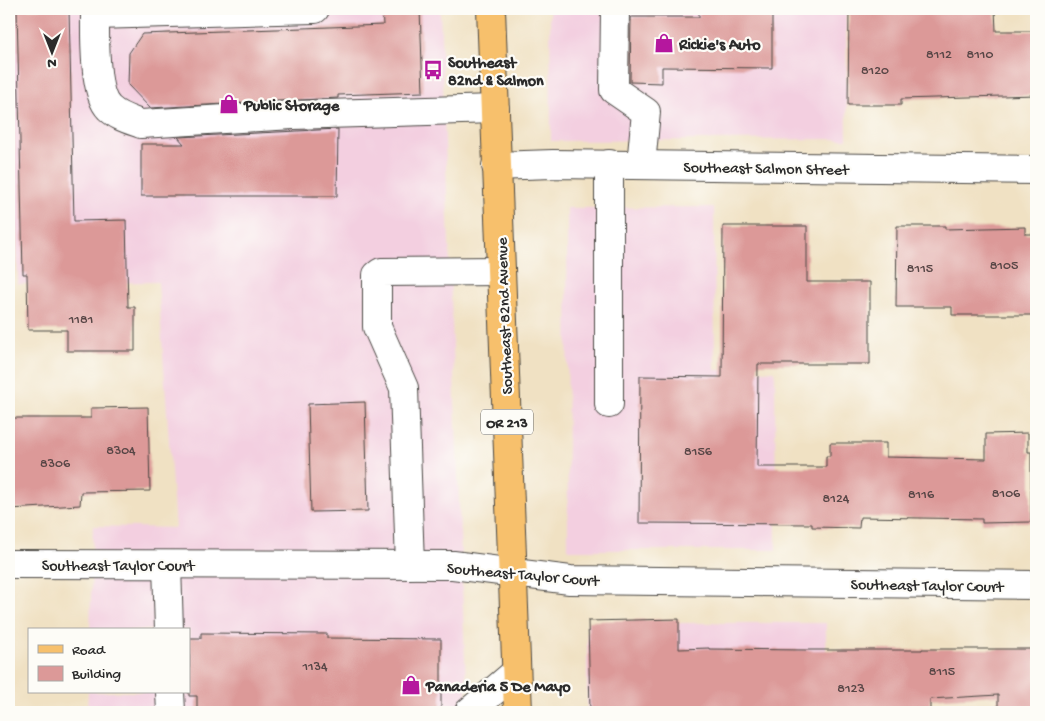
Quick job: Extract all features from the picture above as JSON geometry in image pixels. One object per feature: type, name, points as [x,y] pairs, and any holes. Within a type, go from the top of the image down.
[{"type":"main road","name":"Southeast 82nd Avenue","points":[[491,9],[518,712]]},
{"type":"street","points":[[316,9],[95,12],[96,70],[102,94],[108,107],[123,118],[141,124],[293,115],[495,109]]},
{"type":"street","points":[[615,9],[614,90],[646,112],[641,165]]},
{"type":"street","points":[[608,164],[609,404]]},
{"type":"street","name":"Southeast Salmon Street","points":[[496,166],[608,164],[1036,170]]},
{"type":"street","points":[[410,565],[404,388],[376,328],[376,275],[380,272],[501,271]]},
{"type":"street","name":"Southeast Taylor Court","points":[[9,564],[453,565],[570,580],[1036,585]]},
{"type":"street","points":[[167,564],[169,628]]},
{"type":"street","points":[[469,712],[516,672]]},
{"type":"street","points":[[170,694],[171,712]]},
{"type":"shaded area","points":[[11,9],[440,9],[467,712],[87,712],[88,694],[190,694],[190,628],[90,628],[93,526],[175,528],[158,282],[18,284]]},
{"type":"shaded area","points":[[550,9],[846,9],[847,139],[551,141]]},
{"type":"shaded area","points":[[714,207],[715,370],[775,371],[776,550],[568,550],[567,208]]},
{"type":"shaded area","points":[[587,623],[826,623],[826,712],[587,712]]},
{"type":"building","points":[[17,9],[69,9],[74,221],[126,220],[128,307],[135,307],[135,351],[67,351],[67,330],[28,330],[27,274],[23,274]]},
{"type":"building","points":[[382,9],[420,9],[423,92],[338,95],[338,98],[150,108],[128,85],[129,53],[142,34],[383,25]]},
{"type":"building","points":[[699,9],[772,9],[772,68],[662,67],[662,83],[630,82],[631,17],[699,17]]},
{"type":"building","points":[[849,9],[995,9],[996,31],[1036,31],[1036,95],[901,99],[901,105],[848,105]]},
{"type":"building","points":[[338,129],[337,196],[141,196],[141,144],[184,144],[178,137]]},
{"type":"building","points":[[723,226],[807,226],[807,282],[870,282],[870,364],[758,364],[757,467],[826,467],[826,456],[830,456],[830,443],[886,443],[886,457],[986,459],[986,434],[1028,433],[1028,452],[1031,452],[1031,522],[982,523],[982,519],[860,517],[859,528],[812,527],[812,524],[639,523],[640,376],[722,377]]},
{"type":"building","points":[[897,226],[945,226],[945,229],[1025,227],[1025,234],[1036,234],[1036,315],[952,315],[952,307],[896,307]]},
{"type":"building","points":[[365,402],[368,511],[311,512],[308,404]]},
{"type":"building","points":[[148,407],[150,491],[81,492],[80,505],[9,509],[9,418],[91,418],[91,408]]},
{"type":"building","points":[[679,619],[679,649],[1036,649],[1036,712],[998,712],[998,695],[930,699],[930,711],[590,712],[588,621]]},
{"type":"building","points":[[201,633],[327,634],[327,638],[441,639],[441,712],[197,712],[197,696],[189,696],[190,638],[201,638]]},
{"type":"place","name":"Rickie's Auto","points":[[664,43]]},
{"type":"place","name":"Southeast 82nd & Salmon","points":[[433,70]]},
{"type":"place","name":"Public Storage","points":[[229,104]]},
{"type":"place","name":"Panaderia 5 De Mayo","points":[[411,685]]}]
